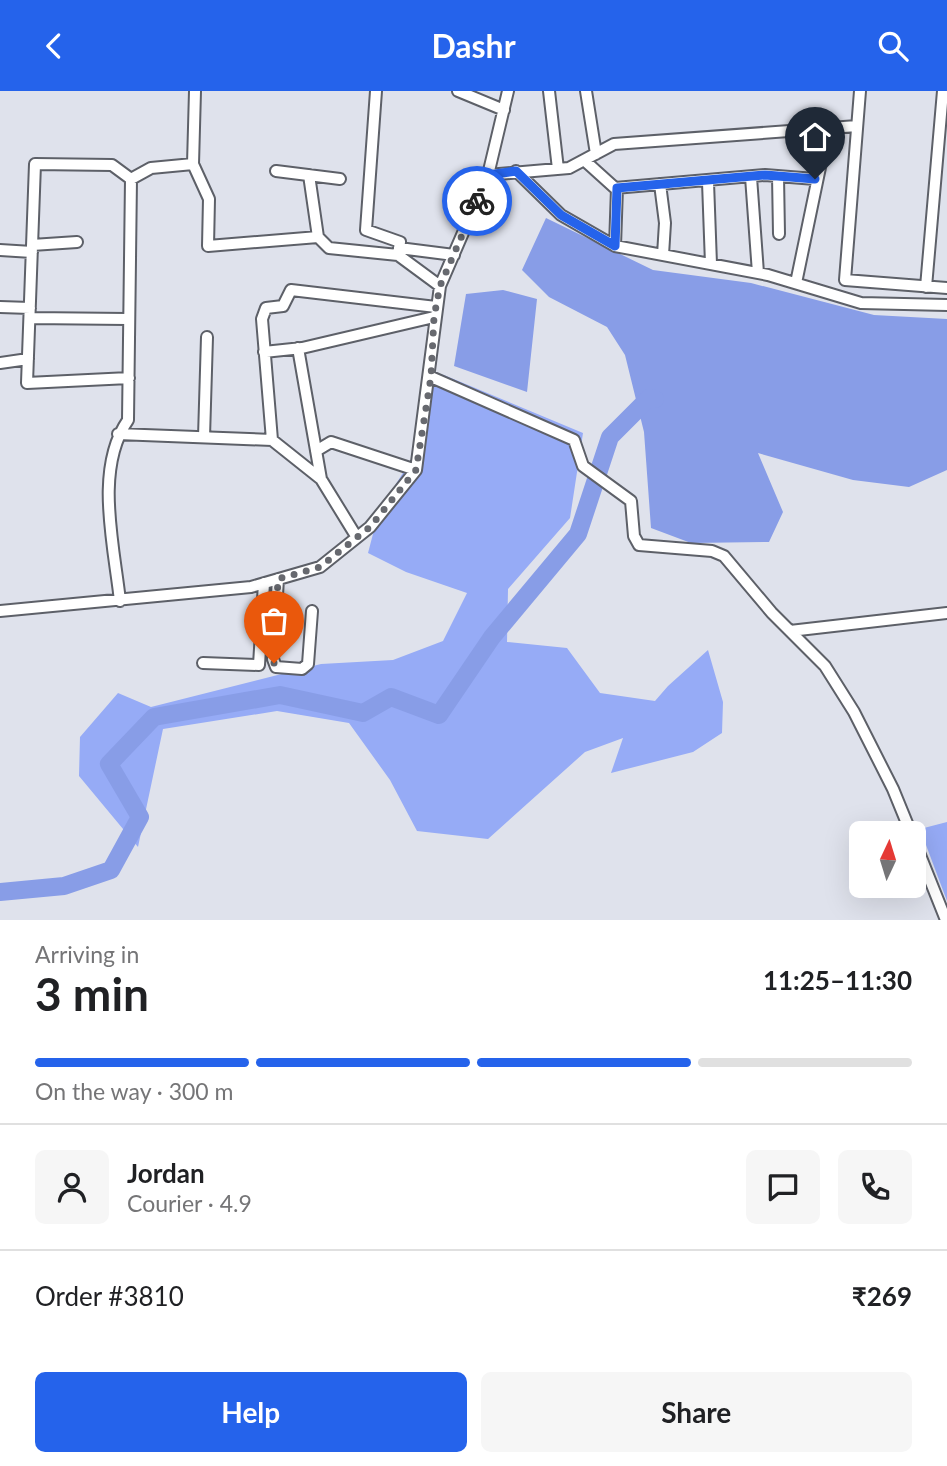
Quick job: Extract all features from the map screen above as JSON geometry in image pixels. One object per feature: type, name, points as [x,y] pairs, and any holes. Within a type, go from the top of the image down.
[{"type":"street","points":[[195,91],[193,164],[209,199],[208,246],[318,237]]},
{"type":"street","points":[[376,91],[366,230],[400,242],[399,251]]},
{"type":"street","points":[[458,91],[483,97],[504,110]]},
{"type":"street","points":[[0,605],[0,611],[120,601],[264,583],[320,567],[370,527],[416,470],[431,377],[435,312],[440,286],[488,175],[508,91]]},
{"type":"street","points":[[549,91],[558,169]]},
{"type":"street","points":[[586,91],[596,154]]},
{"type":"street","points":[[860,91],[845,281],[947,288]]},
{"type":"street","points":[[926,287],[941,176],[943,91]]},
{"type":"street","points":[[488,175],[569,168],[614,144],[858,127]]},
{"type":"street","points":[[796,283],[815,179],[828,129]]},
{"type":"street","points":[[584,160],[617,188],[751,177],[815,179]]},
{"type":"street","points":[[129,378],[27,383],[35,163],[112,165],[131,179]]},
{"type":"street","points":[[131,179],[150,168],[193,164]]},
{"type":"street","points":[[276,171],[340,179]]},
{"type":"street","points":[[516,171],[561,215],[615,246],[758,273],[861,303],[947,305]]},
{"type":"street","points":[[309,175],[318,237],[329,248],[454,255]]},
{"type":"street","points":[[778,176],[779,234]]},
{"type":"street","points":[[751,177],[758,273]]},
{"type":"street","points":[[120,601],[107,480],[118,434],[128,420],[127,319],[131,179]]},
{"type":"street","points":[[708,182],[711,264]]},
{"type":"street","points":[[660,184],[665,223],[663,255]]},
{"type":"street","points":[[615,246],[617,188]]},
{"type":"street","points":[[0,250],[32,249],[77,242]]},
{"type":"street","points":[[399,251],[440,286]]},
{"type":"street","points":[[272,440],[261,319],[266,308],[283,306],[291,290],[435,312]]},
{"type":"street","points":[[0,307],[30,313],[127,319]]},
{"type":"street","points":[[264,352],[298,348],[435,312]]},
{"type":"street","points":[[204,437],[207,337]]},
{"type":"street","points":[[298,348],[321,479]]},
{"type":"street","points":[[0,363],[28,359]]},
{"type":"street","points":[[431,377],[570,437],[576,443],[583,466],[631,501],[634,536],[639,545],[720,552],[790,631],[821,661],[851,706],[906,821]]},
{"type":"street","points":[[118,434],[272,440],[321,479],[356,536]]},
{"type":"street","points":[[316,451],[331,442],[416,470]]},
{"type":"street","points":[[278,579],[272,659],[276,667],[306,667],[309,659],[312,611]]},
{"type":"street","points":[[203,663],[259,665],[264,583]]},
{"type":"street","points":[[790,631],[947,613]]},
{"type":"street","points":[[926,870],[946,920]]},
{"type":"shaded area","points":[[546,218],[653,270],[751,283],[874,315],[947,319],[947,470],[909,487],[853,480],[758,453],[783,512],[769,542],[691,543],[651,528],[644,432],[625,355],[607,327],[549,297],[522,270]]},
{"type":"shaded area","points":[[503,290],[537,299],[527,392],[454,366],[466,294]]},
{"type":"shaded area","points":[[426,371],[444,375],[583,433],[570,518],[508,589],[507,642],[567,648],[600,693],[655,701],[708,650],[723,702],[722,733],[693,752],[611,773],[623,738],[585,752],[488,839],[417,831],[390,780],[349,723],[277,711],[163,729],[138,847],[79,776],[80,737],[118,693],[151,707],[321,664],[393,660],[443,641],[467,593],[406,572],[368,553],[379,511],[411,460]]},
{"type":"shaded area","points":[[947,822],[947,901],[926,845],[926,827]]},
{"type":"waterway","points":[[0,892],[64,886],[111,870],[140,817],[109,764],[154,717],[280,695],[363,713],[391,697],[439,715],[492,637],[578,534],[610,437],[649,398],[655,399]]},
{"type":"way so far","points":[[274,663],[272,659],[278,579],[320,567],[370,527],[410,482],[416,470],[431,377],[434,317],[440,286],[477,201]]},
{"type":"route","points":[[477,201],[488,175],[516,171],[561,215],[615,246],[617,188],[765,175],[815,179]]}]
